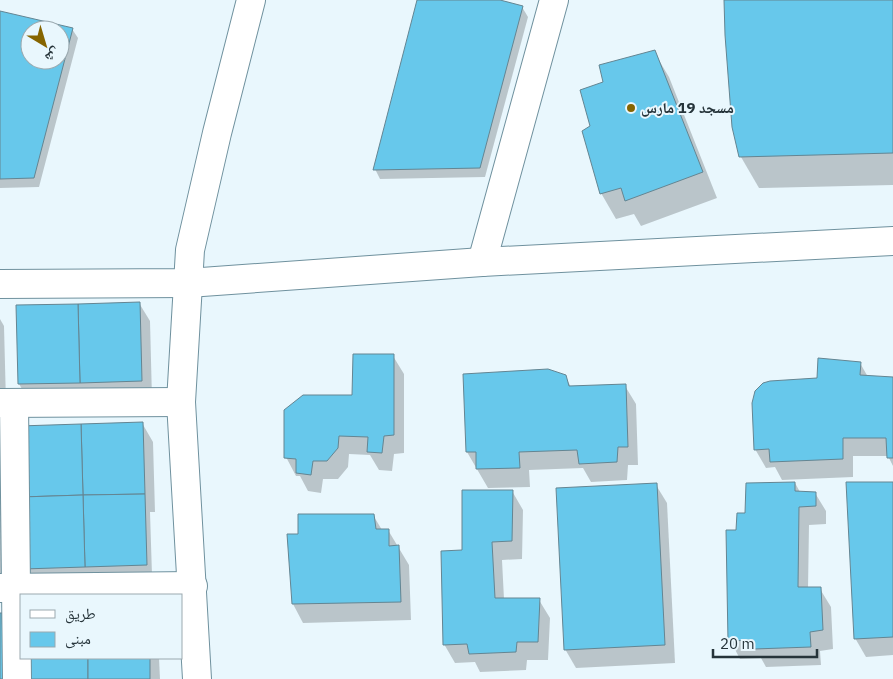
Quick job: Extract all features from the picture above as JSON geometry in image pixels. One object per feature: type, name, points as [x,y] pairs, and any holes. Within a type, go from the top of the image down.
[{"type":"street","points":[[197,679],[181,402],[190,250],[251,0]]},
{"type":"street","points":[[482,262],[554,0]]},
{"type":"street","points":[[0,284],[188,283],[482,262],[893,242]]},
{"type":"street","points":[[17,679],[8,588],[7,403],[181,402]]},
{"type":"street","points":[[8,588],[192,586]]},
{"type":"building","points":[[417,0],[500,0],[523,6],[480,168],[373,170]]},
{"type":"building","points":[[724,0],[893,0],[893,153],[739,157],[732,127]]},
{"type":"building","points":[[0,11],[39,20],[20,20],[20,70],[62,70],[34,178],[0,179]]},
{"type":"building","points":[[70,27],[73,28],[70,40]]},
{"type":"building","name":"مسجد 19 مارس","points":[[655,50],[703,172],[625,201],[621,188],[600,194],[582,131],[590,126],[580,90],[603,82],[599,65]]},
{"type":"building","points":[[140,302],[142,381],[80,383],[78,304]]},
{"type":"building","points":[[78,304],[80,383],[18,384],[16,305]]},
{"type":"building","points":[[353,354],[394,354],[394,435],[384,436],[382,453],[367,452],[368,437],[339,436],[338,448],[327,461],[313,461],[311,475],[296,473],[296,459],[284,458],[284,410],[303,395],[352,395]]},
{"type":"building","points":[[818,358],[861,362],[860,375],[893,377],[893,458],[887,458],[886,438],[843,438],[843,459],[770,462],[769,449],[754,450],[752,403],[755,391],[763,383],[770,381],[817,378]]},
{"type":"building","points":[[548,369],[566,375],[569,386],[626,384],[628,447],[618,447],[617,462],[579,464],[577,450],[519,452],[520,468],[476,469],[476,452],[466,452],[463,374]]},
{"type":"building","points":[[143,422],[145,494],[83,495],[81,424]]},
{"type":"building","points":[[81,424],[83,495],[21,497],[19,426]]},
{"type":"building","points":[[795,482],[795,491],[816,492],[816,506],[799,507],[798,587],[821,587],[823,630],[810,632],[811,647],[754,649],[753,640],[728,641],[726,530],[736,530],[737,513],[745,513],[746,483]]},
{"type":"building","points":[[846,482],[893,482],[893,637],[854,639]]},
{"type":"building","points":[[657,483],[665,645],[564,650],[556,488]]},
{"type":"building","points":[[462,490],[513,490],[512,541],[492,542],[495,598],[540,598],[538,642],[517,642],[516,652],[469,654],[467,644],[443,645],[441,551],[462,550]]},
{"type":"building","points":[[145,494],[147,565],[85,567],[83,495]]},
{"type":"building","points":[[83,495],[85,567],[23,569],[21,497]]},
{"type":"building","points":[[298,514],[374,514],[376,529],[389,529],[389,546],[399,545],[401,602],[292,604],[287,534],[298,534]]},
{"type":"building","points":[[0,613],[2,613],[4,679],[0,679]]},
{"type":"building","points":[[26,659],[88,659],[88,679],[26,679]]},
{"type":"building","points":[[88,659],[150,659],[150,679],[88,679]]},
{"type":"place","name":"مسجد 19 مارس","points":[[631,108]]}]
